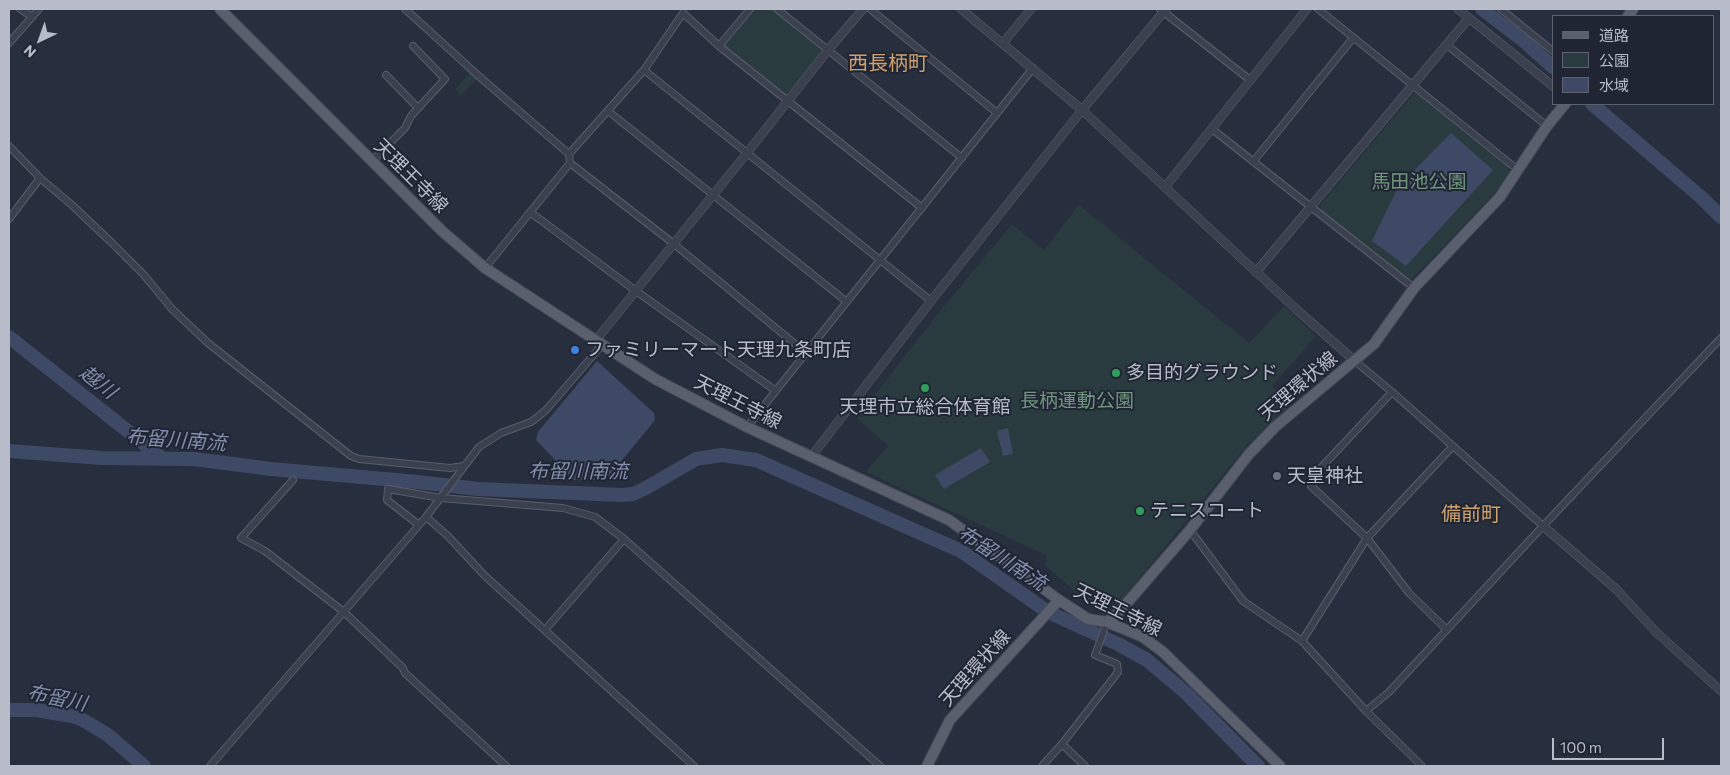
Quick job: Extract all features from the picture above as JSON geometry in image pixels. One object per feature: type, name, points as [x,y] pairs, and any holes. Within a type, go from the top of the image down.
[{"type":"main road","name":"天理王寺線","points":[[220,9],[442,231],[486,268],[655,379],[747,427],[949,520],[1057,602],[1088,619],[1143,637],[1164,652],[1280,766]]},
{"type":"main road","name":"天理環状線","points":[[1106,626],[1190,530],[1249,454],[1275,426],[1374,344],[1414,288],[1500,197],[1547,126],[1564,105]]},
{"type":"main road","name":"天理環状線","points":[[927,766],[950,720],[1057,602]]},
{"type":"street","points":[[20,9],[31,16]]},
{"type":"street","points":[[9,43],[38,9]]},
{"type":"street","points":[[406,9],[482,79],[569,154],[570,163],[486,268]]},
{"type":"street","points":[[719,46],[750,9]]},
{"type":"street","points":[[777,9],[962,158]]},
{"type":"street","points":[[210,766],[426,517],[479,447],[501,433],[531,422],[547,409],[599,343],[636,291],[748,153],[828,50],[863,9]]},
{"type":"street","points":[[870,9],[997,114]]},
{"type":"street","points":[[961,9],[1082,110],[1355,361],[1616,589],[1657,633],[1721,691]]},
{"type":"street","points":[[1003,43],[1031,9]]},
{"type":"street","points":[[1166,186],[1307,9]]},
{"type":"street","points":[[1318,9],[1518,170]]},
{"type":"street","points":[[1458,9],[1552,85]]},
{"type":"street","points":[[1501,9],[1552,50]]},
{"type":"street","points":[[810,457],[931,301],[1163,10],[1250,80]]},
{"type":"street","points":[[569,154],[644,70],[683,14],[719,46],[922,208]]},
{"type":"street","points":[[1256,272],[1469,18]]},
{"type":"street","points":[[1253,162],[1353,38]]},
{"type":"street","points":[[1447,45],[1547,126]]},
{"type":"street","points":[[372,161],[406,128],[411,116],[445,80],[412,46]]},
{"type":"street","points":[[747,427],[1033,68]]},
{"type":"street","points":[[644,70],[931,301]]},
{"type":"street","points":[[386,75],[418,108]]},
{"type":"street","points":[[608,111],[847,302]]},
{"type":"street","points":[[1212,129],[1414,288]]},
{"type":"street","points":[[9,146],[40,178],[113,244],[144,275],[172,309],[208,344],[350,456],[359,459],[462,468]]},
{"type":"street","points":[[570,163],[674,244],[806,353]]},
{"type":"street","points":[[9,219],[40,178]]},
{"type":"street","points":[[530,212],[636,291],[776,391]]},
{"type":"street","points":[[1366,711],[1389,692],[1542,526],[1721,338]]},
{"type":"street","points":[[1392,392],[1317,472],[1310,486],[1367,538],[1409,593],[1446,630]]},
{"type":"street","points":[[1302,642],[1367,538],[1453,446]]},
{"type":"street","points":[[294,480],[241,538],[266,551],[344,612],[404,668],[404,673],[506,766]]},
{"type":"street","points":[[419,524],[387,500],[388,489],[563,508],[595,517],[624,539],[880,766]]},
{"type":"street","points":[[426,517],[447,534],[484,575],[694,766]]},
{"type":"street","points":[[1190,530],[1244,601],[1302,642],[1366,711],[1422,766]]},
{"type":"street","points":[[545,630],[624,539]]},
{"type":"street","points":[[1042,766],[1062,744],[1118,672],[1117,664],[1095,655],[1106,626]]},
{"type":"street","points":[[1062,744],[1085,766]]},
{"type":"green space","points":[[754,9],[775,9],[818,43],[821,54],[786,99],[724,49],[725,44]]},
{"type":"green space","points":[[471,71],[478,77],[461,96],[455,89]]},
{"type":"green space","name":"馬田池公園","points":[[1414,93],[1508,167],[1507,169],[1511,172],[1492,196],[1412,279],[1407,280],[1322,212],[1320,205]]},
{"type":"green space","name":"長柄運動公園","points":[[1079,205],[1249,343],[1284,306],[1316,336],[1272,386],[1291,405],[1249,443],[1112,612],[1103,616],[1045,565],[1046,555],[866,472],[888,446],[857,418],[940,311],[1012,224],[1044,250]]},
{"type":"water","points":[[1451,133],[1493,170],[1406,266],[1372,241],[1398,187]]},
{"type":"water","points":[[597,361],[654,413],[655,420],[606,480],[574,480],[536,440],[538,432]]},
{"type":"water","points":[[1008,428],[1013,454],[1003,456],[997,431]]},
{"type":"water","points":[[981,448],[990,462],[944,489],[935,475]]},
{"type":"waterway","points":[[1482,9],[1524,41],[1552,66]]},
{"type":"waterway","points":[[1593,105],[1702,198],[1721,217]]},
{"type":"waterway","name":"越川","points":[[9,337],[163,459]]},
{"type":"waterway","name":"布留川南流","points":[[9,451],[102,458],[194,459],[271,469],[478,489],[622,495],[633,494],[646,488],[696,459],[722,455],[756,460],[961,551],[1048,612],[1118,644],[1147,660],[1186,693],[1258,766]]},
{"type":"waterway","name":"布留川","points":[[9,710],[36,710],[72,716],[83,720],[108,735],[144,766]]},
{"type":"place","name":"ファミリーマート天理九条町店","points":[[575,350]]},
{"type":"place","name":"多目的グラウンド","points":[[1116,373]]},
{"type":"place","name":"天理市立総合体育館","points":[[925,388]]},
{"type":"place","name":"天皇神社","points":[[1277,476]]},
{"type":"place","name":"テニスコート","points":[[1140,511]]},
{"type":"district","name":"西長柄町","points":[[888,63]]},
{"type":"district","name":"備前町","points":[[1471,514]]}]
